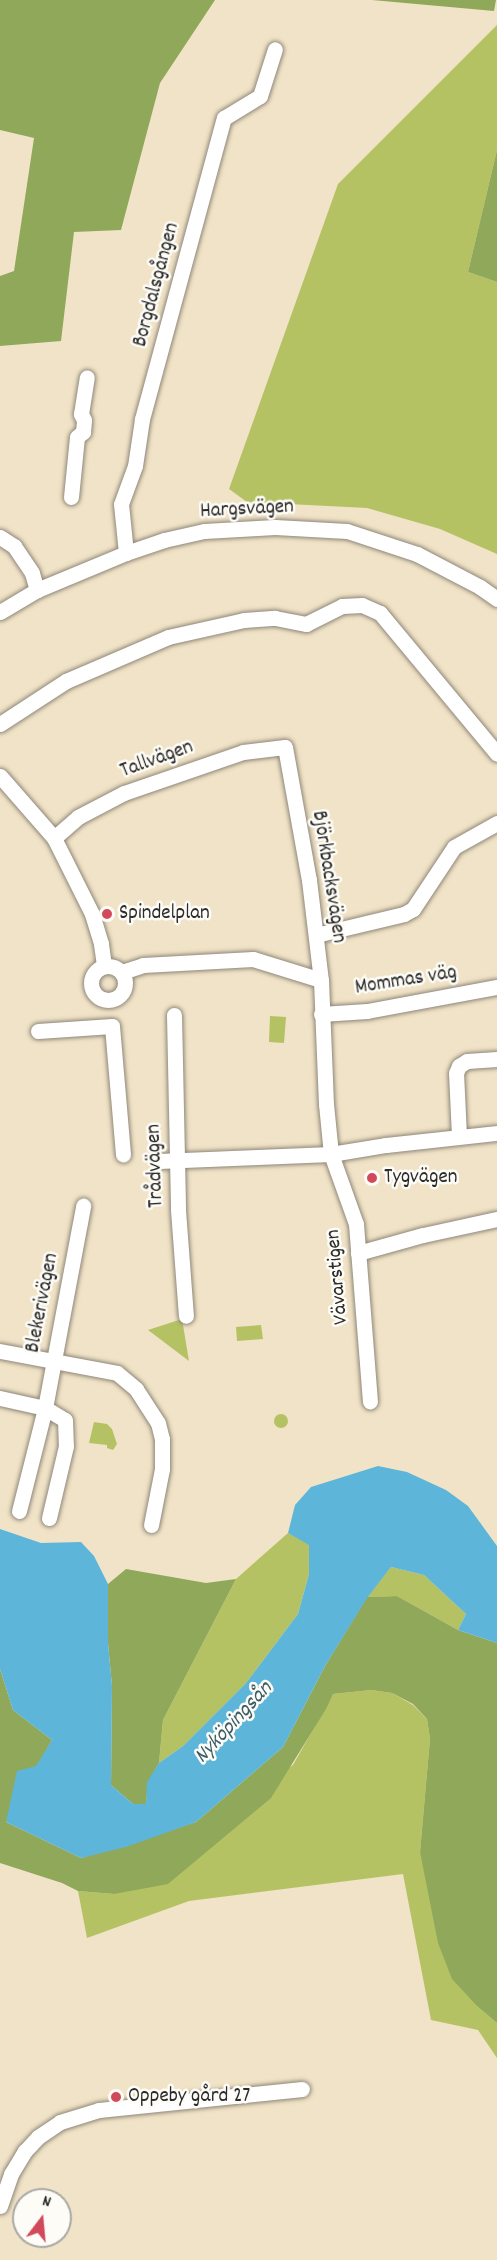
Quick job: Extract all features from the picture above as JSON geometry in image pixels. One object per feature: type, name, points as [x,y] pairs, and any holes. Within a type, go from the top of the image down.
[{"type":"street","name":"Borgdalsgången","points":[[126,553],[121,504],[135,466],[142,419],[224,118],[260,96],[275,49]]},
{"type":"street","points":[[71,497],[77,437],[82,432],[84,420],[81,414],[87,377]]},
{"type":"street","name":"Hargsvägen","points":[[0,612],[37,590],[126,553],[204,531],[275,527],[347,531],[417,554],[480,587],[497,599]]},
{"type":"street","points":[[0,537],[14,546],[32,573],[37,590]]},
{"type":"street","points":[[0,724],[66,681],[168,637],[244,620],[275,618],[306,624],[342,606],[362,605],[380,613],[497,754]]},
{"type":"street","name":"Tallvägen","points":[[54,838],[78,817],[124,793],[243,752],[285,747]]},
{"type":"street","name":"Björkbacksvägen","points":[[285,747],[316,935],[321,980],[321,1014]]},
{"type":"street","points":[[0,776],[54,838],[92,914],[101,944],[104,966]]},
{"type":"street","points":[[316,935],[404,914],[413,909],[454,847],[497,823]]},
{"type":"street","points":[[122,972],[142,965],[253,960],[321,980]]},
{"type":"street","points":[[104,966],[114,967],[122,972],[125,987],[119,996],[110,1000],[99,998],[91,989],[94,972],[104,966]]},
{"type":"street","name":"Mommas väg","points":[[321,1014],[367,1011],[497,987]]},
{"type":"street","points":[[110,1000],[123,1155]]},
{"type":"street","points":[[321,1014],[331,1154]]},
{"type":"street","name":"Trådvägen","points":[[174,1015],[177,1160],[186,1316]]},
{"type":"street","points":[[38,1031],[112,1026]]},
{"type":"street","points":[[459,1136],[456,1073],[459,1066],[467,1061],[497,1059]]},
{"type":"street","points":[[159,1161],[331,1154],[497,1133]]},
{"type":"street","name":"Vävarstigen","points":[[331,1154],[356,1224],[370,1401]]},
{"type":"street","name":"Blekerivägen","points":[[19,1511],[45,1408],[82,1206]]},
{"type":"street","points":[[358,1253],[423,1234],[497,1220]]},
{"type":"street","points":[[0,1351],[117,1373],[136,1389],[158,1423],[162,1439],[162,1469],[151,1525]]},
{"type":"street","points":[[0,1398],[45,1408],[64,1420],[65,1437],[49,1518]]},
{"type":"street","points":[[0,2206],[12,2174],[25,2151],[38,2137],[60,2122],[99,2110],[302,2089]]},
{"type":"green space","points":[[0,0],[215,0],[160,83],[121,230],[74,232],[61,341],[0,346],[0,276],[14,271],[34,138],[0,130]]},
{"type":"green space","points":[[372,0],[496,0],[494,11]]},
{"type":"green space","points":[[497,25],[497,150],[468,272],[497,282],[497,554],[440,529],[367,508],[247,502],[229,489],[338,184]]},
{"type":"green space","points":[[497,150],[497,282],[468,272]]},
{"type":"green space","points":[[270,1016],[286,1017],[284,1043],[269,1042]]},
{"type":"green space","points":[[182,1319],[189,1361],[148,1330]]},
{"type":"green space","points":[[261,1325],[263,1339],[237,1341],[236,1327]]},
{"type":"green space","points":[[278,1414],[284,1414],[288,1421],[284,1428],[278,1428],[274,1424],[274,1418]]},
{"type":"green space","points":[[94,1422],[107,1424],[112,1429],[117,1444],[113,1450],[107,1448],[107,1445],[89,1443]]},
{"type":"green space","points":[[288,1533],[309,1544],[309,1574],[298,1614],[246,1683],[183,1746],[159,1763],[163,1720],[236,1579]]},
{"type":"green space","points":[[391,1567],[424,1575],[466,1614],[458,1630],[397,1596],[367,1597]]},
{"type":"green space","points":[[126,1569],[206,1583],[236,1579],[163,1720],[159,1763],[148,1782],[146,1804],[133,1804],[111,1785],[112,1686],[108,1643],[108,1584]]},
{"type":"green space","points":[[397,1596],[458,1630],[497,1643],[497,2023],[478,2007],[452,1979],[438,1943],[420,1852],[430,1739],[427,1719],[413,1704],[392,1693],[371,1690],[333,1694],[271,1798],[168,1884],[114,1894],[78,1891],[62,1883],[0,1863],[0,1669],[13,1710],[52,1740],[6,1822],[81,1858],[196,1822],[283,1747],[325,1666],[367,1597]]},
{"type":"green space","points":[[371,1690],[392,1693],[413,1705],[427,1719],[430,1739],[420,1852],[478,2007],[497,2023],[497,2058],[478,2030],[431,2020],[403,1874],[189,1901],[87,1938],[78,1891],[114,1894],[293,1765],[333,1694]]},
{"type":"water","name":"Nyköpingsån","points":[[378,1466],[407,1472],[446,1490],[468,1506],[497,1546],[497,1643],[458,1630],[466,1614],[424,1575],[391,1567],[367,1598],[325,1666],[283,1747],[196,1822],[126,1847],[81,1858],[6,1822],[17,1771],[36,1766],[52,1740],[13,1710],[0,1669],[0,1529],[41,1543],[81,1542],[94,1556],[108,1584],[108,1643],[112,1686],[111,1785],[133,1804],[146,1804],[147,1782],[159,1763],[183,1746],[246,1683],[298,1614],[309,1574],[309,1545],[288,1533],[295,1505],[311,1487]]},
{"type":"place","name":"Spindelplan","points":[[107,914]]},
{"type":"place","name":"Tygvägen","points":[[372,1178]]},
{"type":"place","name":"Oppeby gård 27","points":[[116,2097]]}]
